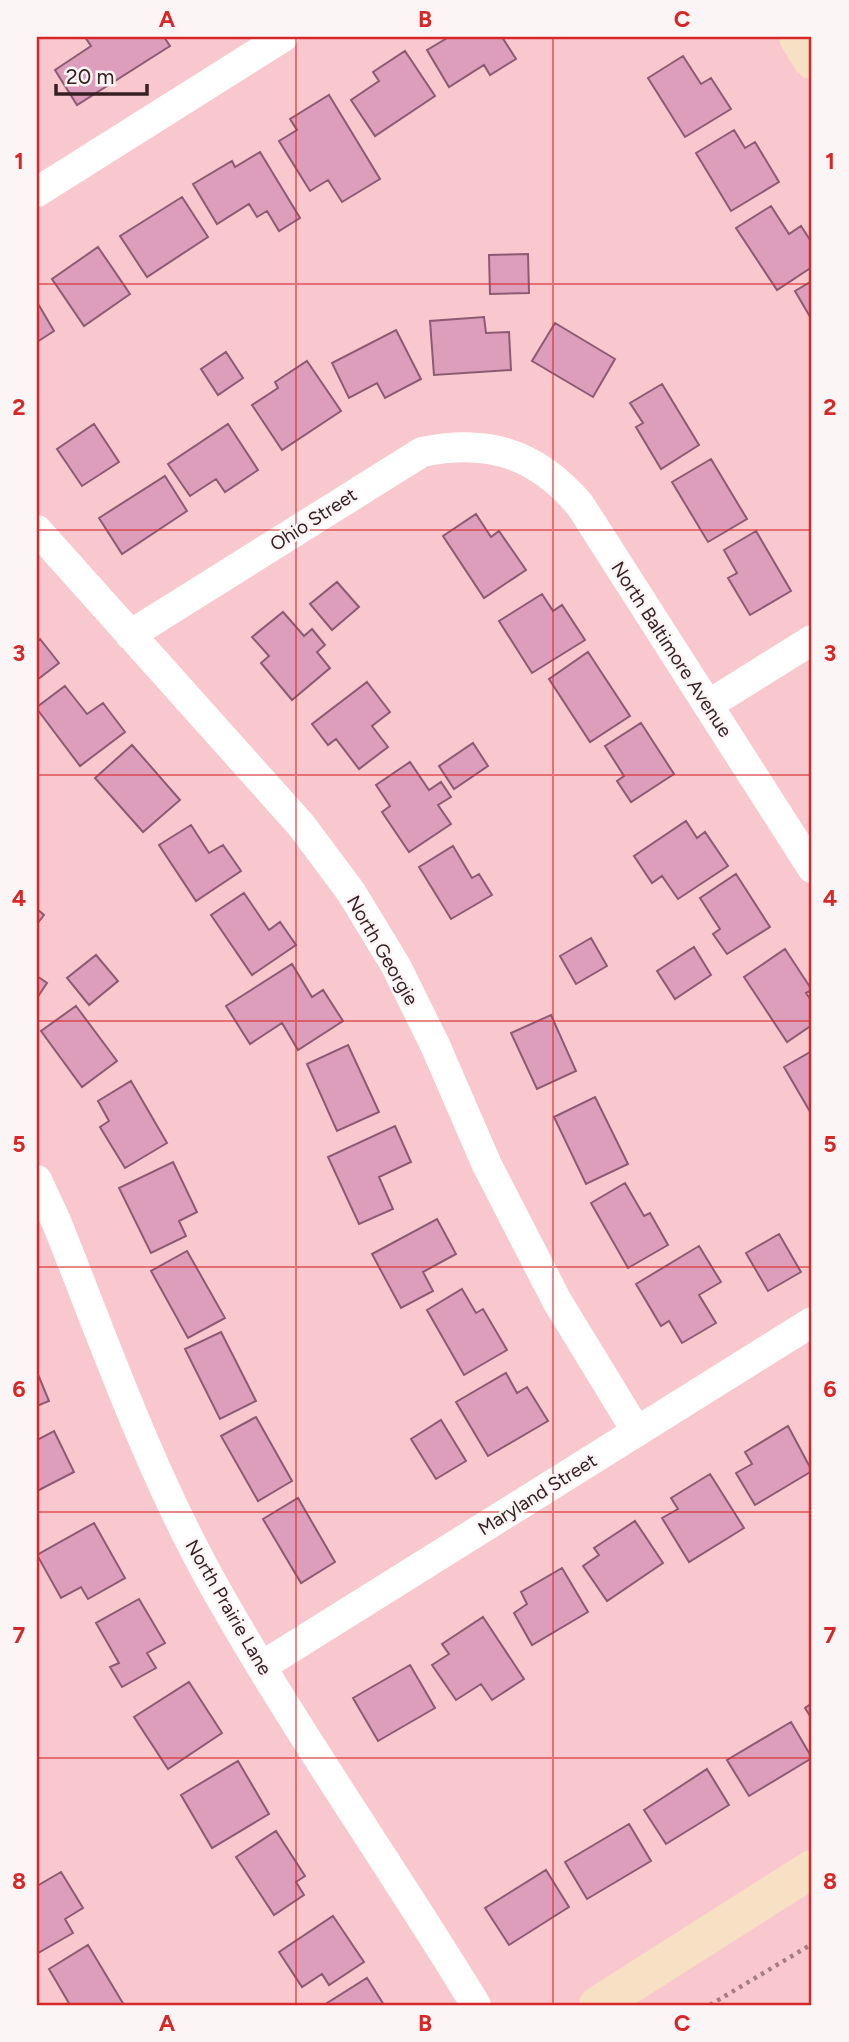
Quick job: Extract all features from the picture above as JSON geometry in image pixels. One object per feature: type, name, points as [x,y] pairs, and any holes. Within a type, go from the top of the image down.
[{"type":"main road","points":[[798,37],[812,60]]},
{"type":"main road","points":[[598,2005],[812,1869]]},
{"type":"street","points":[[37,192],[252,45],[283,37]]},
{"type":"street","name":"Ohio Street","points":[[130,635],[422,452],[437,448],[467,447],[509,453]]},
{"type":"street","name":"North Baltimore Avenue","points":[[509,453],[532,462],[562,484],[580,505],[812,868]]},
{"type":"street","name":"North Georgie","points":[[37,530],[301,825],[351,892],[396,966],[436,1045],[488,1165],[557,1301],[637,1432]]},
{"type":"street","points":[[708,705],[812,640]]},
{"type":"street","name":"North Prairie Lane","points":[[37,1180],[56,1221],[161,1484],[209,1577],[262,1666],[476,2005]]},
{"type":"street","name":"Maryland Street","points":[[262,1666],[812,1322]]},
{"type":"path","points":[[710,2005],[812,1944]]},
{"type":"building","points":[[85,37],[164,37],[170,46],[77,105],[55,70],[91,46]]},
{"type":"building","points":[[449,37],[502,37],[516,59],[490,75],[484,65],[449,87],[427,50]]},
{"type":"building","points":[[405,51],[435,96],[375,136],[351,100],[379,81],[373,72]]},
{"type":"building","points":[[683,56],[701,84],[711,78],[731,109],[685,137],[648,78]]},
{"type":"building","points":[[329,95],[380,179],[342,202],[328,180],[310,191],[279,141],[297,130],[290,119]]},
{"type":"building","points":[[734,130],[745,148],[755,142],[779,182],[731,211],[696,153]]},
{"type":"building","points":[[260,152],[300,218],[279,231],[267,211],[257,217],[249,204],[217,224],[193,184],[232,161],[235,167]]},
{"type":"building","points":[[182,197],[208,237],[147,277],[120,236]]},
{"type":"building","points":[[771,206],[789,234],[801,226],[812,243],[812,267],[777,290],[736,228]]},
{"type":"building","points":[[98,247],[130,294],[84,326],[52,279]]},
{"type":"building","points":[[528,254],[529,293],[490,294],[489,255]]},
{"type":"building","points":[[812,281],[812,320],[795,291]]},
{"type":"building","points":[[37,302],[54,331],[37,342]]},
{"type":"building","points":[[484,317],[486,333],[509,332],[511,370],[434,375],[430,321]]},
{"type":"building","points":[[555,323],[615,359],[593,397],[532,361]]},
{"type":"building","points":[[396,330],[421,379],[385,398],[377,383],[349,398],[332,363]]},
{"type":"building","points":[[226,352],[243,378],[218,395],[201,369]]},
{"type":"building","points":[[307,361],[341,411],[282,450],[252,405],[278,388],[275,382]]},
{"type":"building","points":[[662,384],[699,445],[661,469],[636,427],[643,423],[630,403]]},
{"type":"building","points":[[94,424],[119,462],[82,486],[57,449]]},
{"type":"building","points":[[228,424],[258,470],[225,492],[216,479],[190,496],[168,464]]},
{"type":"building","points":[[711,459],[747,519],[708,542],[672,482]]},
{"type":"building","points":[[165,476],[187,511],[122,554],[99,518]]},
{"type":"building","points":[[476,514],[491,537],[499,531],[526,570],[484,598],[443,536]]},
{"type":"building","points":[[756,531],[791,591],[750,615],[728,578],[737,573],[724,550]]},
{"type":"building","points":[[337,582],[359,607],[332,630],[310,604]]},
{"type":"building","points":[[542,594],[553,611],[562,605],[585,640],[532,673],[499,621]]},
{"type":"building","points":[[283,612],[304,636],[312,629],[325,645],[317,652],[330,668],[292,700],[261,663],[269,656],[252,637]]},
{"type":"building","points":[[40,639],[59,663],[37,680],[37,642]]},
{"type":"building","points":[[588,652],[630,716],[590,742],[549,679]]},
{"type":"building","points":[[367,682],[390,712],[372,726],[388,747],[359,769],[336,739],[328,745],[312,724]]},
{"type":"building","points":[[65,686],[87,714],[103,703],[125,732],[80,766],[37,709]]},
{"type":"building","points":[[641,723],[674,774],[631,802],[617,781],[624,776],[605,746]]},
{"type":"building","points":[[473,743],[488,766],[454,789],[439,766]]},
{"type":"building","points":[[132,745],[180,800],[143,832],[95,778]]},
{"type":"building","points":[[410,762],[429,790],[441,782],[451,797],[438,805],[451,824],[409,852],[382,812],[390,806],[376,785]]},
{"type":"building","points":[[686,821],[697,838],[705,832],[728,866],[678,899],[662,876],[652,883],[634,856]]},
{"type":"building","points":[[191,825],[209,853],[223,845],[241,871],[196,901],[159,845]]},
{"type":"building","points":[[453,846],[472,878],[479,874],[492,895],[451,919],[419,867]]},
{"type":"building","points":[[736,874],[770,927],[727,954],[713,934],[720,929],[700,898]]},
{"type":"building","points":[[244,893],[269,930],[280,922],[296,945],[252,975],[211,915]]},
{"type":"building","points":[[37,909],[44,915],[37,924]]},
{"type":"building","points":[[591,938],[607,966],[576,984],[560,956]]},
{"type":"building","points":[[694,947],[711,975],[675,999],[657,971]]},
{"type":"building","points":[[785,949],[812,990],[806,993],[812,1002],[812,1025],[787,1042],[744,977]]},
{"type":"building","points":[[96,955],[118,981],[89,1005],[67,978]]},
{"type":"building","points":[[292,964],[312,997],[323,990],[343,1021],[298,1050],[282,1023],[250,1044],[226,1006]]},
{"type":"building","points":[[37,976],[47,983],[37,998]]},
{"type":"building","points":[[76,1006],[117,1061],[82,1087],[41,1031]]},
{"type":"building","points":[[551,1015],[576,1071],[537,1089],[511,1033]]},
{"type":"building","points":[[348,1045],[379,1112],[337,1131],[307,1064]]},
{"type":"building","points":[[812,1051],[812,1115],[784,1067]]},
{"type":"building","points":[[131,1081],[167,1143],[125,1168],[100,1127],[109,1121],[98,1101]]},
{"type":"building","points":[[595,1097],[628,1164],[586,1184],[554,1117]]},
{"type":"building","points":[[395,1126],[411,1162],[379,1177],[393,1209],[359,1224],[328,1157]]},
{"type":"building","points":[[173,1162],[197,1212],[179,1221],[186,1236],[151,1253],[119,1188]]},
{"type":"building","points":[[625,1183],[644,1216],[650,1213],[668,1245],[628,1268],[591,1203]]},
{"type":"building","points":[[437,1219],[456,1254],[423,1272],[433,1291],[401,1308],[372,1254]]},
{"type":"building","points":[[779,1234],[801,1272],[768,1291],[746,1253]]},
{"type":"building","points":[[699,1246],[721,1282],[699,1295],[716,1323],[682,1343],[669,1321],[661,1326],[636,1284]]},
{"type":"building","points":[[187,1251],[225,1318],[188,1338],[151,1271]]},
{"type":"building","points":[[462,1289],[476,1313],[483,1309],[507,1350],[464,1375],[427,1310]]},
{"type":"building","points":[[221,1332],[256,1401],[220,1419],[185,1349]]},
{"type":"building","points":[[37,1372],[49,1401],[37,1406]]},
{"type":"building","points":[[506,1373],[517,1393],[527,1387],[548,1421],[488,1456],[456,1402]]},
{"type":"building","points":[[256,1417],[292,1481],[258,1501],[221,1436]]},
{"type":"building","points":[[441,1420],[466,1461],[436,1479],[411,1439]]},
{"type":"building","points":[[788,1426],[812,1471],[755,1505],[736,1473],[752,1464],[745,1452]]},
{"type":"building","points":[[54,1431],[74,1472],[37,1491],[37,1440]]},
{"type":"building","points":[[710,1474],[744,1528],[689,1562],[662,1518],[678,1509],[671,1498]]},
{"type":"building","points":[[298,1498],[335,1562],[301,1583],[263,1519]]},
{"type":"building","points":[[635,1521],[663,1563],[607,1601],[583,1566],[599,1555],[594,1548]]},
{"type":"building","points":[[94,1523],[125,1578],[88,1599],[81,1587],[61,1598],[37,1555]]},
{"type":"building","points":[[562,1568],[588,1612],[532,1645],[514,1613],[527,1604],[521,1592]]},
{"type":"building","points":[[139,1599],[165,1643],[147,1653],[156,1668],[122,1687],[110,1667],[119,1663],[96,1623]]},
{"type":"building","points":[[483,1617],[524,1679],[492,1700],[481,1684],[456,1700],[432,1665],[449,1654],[442,1644]]},
{"type":"building","points":[[410,1665],[435,1708],[378,1741],[353,1698]]},
{"type":"building","points":[[189,1682],[222,1733],[168,1769],[134,1717]]},
{"type":"building","points":[[812,1703],[812,1719],[805,1708]]},
{"type":"building","points":[[791,1722],[812,1758],[749,1796],[727,1760]]},
{"type":"building","points":[[238,1761],[269,1814],[212,1848],[181,1795]]},
{"type":"building","points":[[707,1769],[729,1805],[666,1844],[644,1810]]},
{"type":"building","points":[[629,1824],[651,1861],[587,1899],[565,1862]]},
{"type":"building","points":[[276,1831],[305,1876],[296,1882],[304,1895],[274,1915],[236,1857]]},
{"type":"building","points":[[546,1870],[569,1907],[509,1945],[485,1908]]},
{"type":"building","points":[[61,1872],[83,1908],[65,1919],[73,1933],[38,1953],[37,1886]]},
{"type":"building","points":[[333,1916],[364,1962],[329,1985],[322,1974],[302,1987],[279,1952]]},
{"type":"building","points":[[88,1945],[124,2005],[70,2005],[49,1969]]},
{"type":"building","points":[[367,1978],[384,2005],[324,2005]]}]
